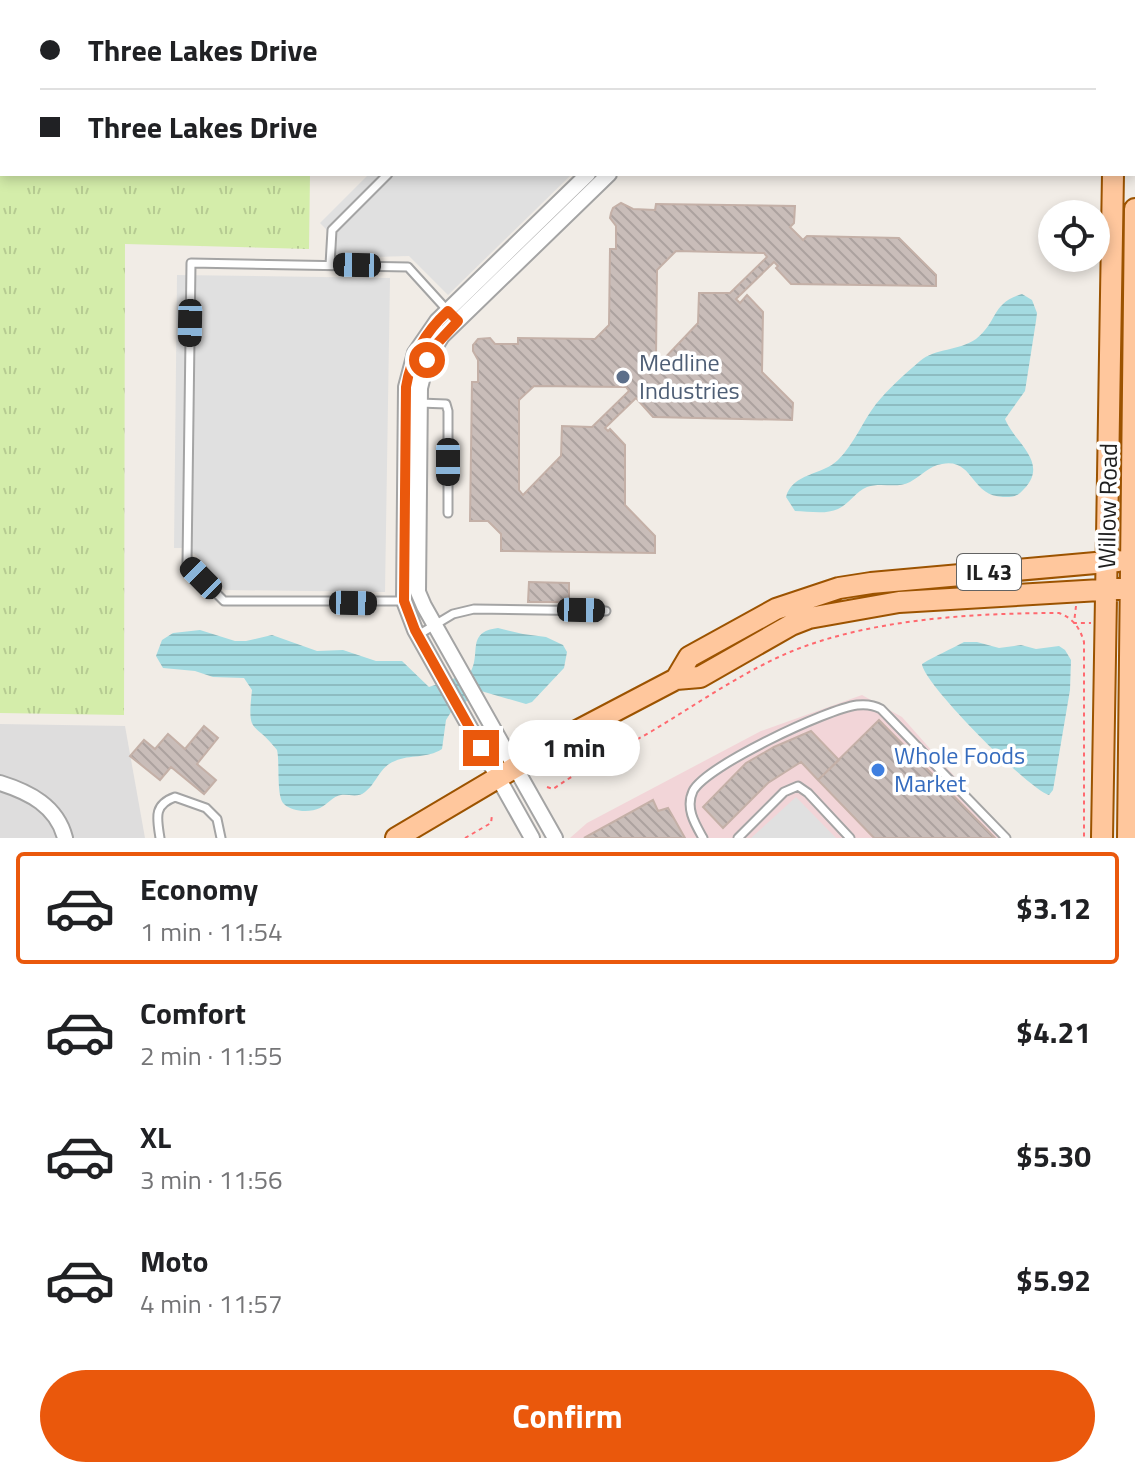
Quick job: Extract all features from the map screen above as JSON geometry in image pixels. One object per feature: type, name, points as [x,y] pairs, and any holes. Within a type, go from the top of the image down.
[{"type":"main road","name":"Willow Road","points":[[1102,838],[1113,176]]},
{"type":"main road","name":"Willow Road","points":[[1128,838],[1135,209]]},
{"type":"main road","name":"IL 43","points":[[676,679],[689,657],[701,650],[776,609],[839,588],[1132,560]]},
{"type":"main road","name":"IL 43","points":[[396,838],[497,776],[676,679],[700,677],[791,625],[809,618],[899,602],[1132,588]]},
{"type":"street","points":[[532,838],[418,635],[404,601],[413,403],[432,349],[453,316],[588,178]]},
{"type":"street","points":[[413,403],[418,592],[555,838]]},
{"type":"street","points":[[0,783],[35,796],[52,812],[65,838]]},
{"type":"lane","points":[[330,265],[332,230],[386,176]]},
{"type":"lane","points":[[404,601],[224,601],[187,564],[191,263],[408,267],[453,316]]},
{"type":"lane","points":[[413,403],[446,404],[448,513]]},
{"type":"lane","points":[[418,635],[453,614],[474,609],[606,611]]},
{"type":"lane","points":[[703,838],[690,808],[692,795],[700,783],[732,760],[782,733],[861,705],[881,709],[1006,838]]},
{"type":"lane","points":[[738,838],[784,792],[798,786],[850,838]]},
{"type":"lane","points":[[160,838],[156,814],[160,805],[175,797],[206,808],[217,819],[221,838]]},
{"type":"path","points":[[1074,623],[1076,609]]},
{"type":"path","points":[[547,787],[553,789],[579,771],[788,653],[839,636],[896,624],[1059,613],[1068,616],[1081,630],[1084,642],[1084,838]]},
{"type":"path","points":[[1074,623],[1091,623]]},
{"type":"path","points":[[465,838],[491,823],[492,815]]},
{"type":"shaded area","points":[[367,176],[570,176],[448,295],[409,256],[338,258],[326,229],[320,223]]},
{"type":"shaded area","points":[[177,275],[390,278],[385,592],[225,590],[196,555],[182,548],[174,548]]},
{"type":"shaded area","points":[[862,695],[902,717],[1009,838],[570,838],[587,823],[761,731]]},
{"type":"shaded area","points":[[0,724],[125,726],[145,838],[0,838]]},
{"type":"shaded area","points":[[796,797],[836,838],[751,838]]},
{"type":"green space","points":[[0,176],[310,176],[309,249],[125,244],[124,715],[0,713]]},
{"type":"water","points":[[1022,294],[1032,300],[1037,313],[1036,321],[1025,391],[1005,419],[1032,463],[1033,473],[1029,483],[1020,493],[1010,497],[992,495],[984,491],[960,466],[942,464],[905,484],[867,487],[833,511],[795,511],[786,497],[789,489],[801,479],[838,460],[876,404],[897,382],[926,357],[976,339],[999,308]]},
{"type":"water","points":[[498,628],[546,637],[563,645],[567,652],[564,668],[532,702],[526,704],[481,691],[451,712],[446,720],[442,749],[395,761],[385,767],[362,794],[338,796],[316,810],[306,811],[292,809],[282,800],[277,750],[251,721],[252,690],[244,678],[213,677],[195,671],[163,668],[156,656],[162,640],[173,633],[200,630],[235,641],[272,635],[317,651],[343,650],[376,661],[402,661],[429,687],[470,673],[481,634]]},
{"type":"water","points":[[964,642],[999,648],[1059,646],[1071,660],[1070,690],[1053,790],[1049,795],[1000,756],[957,712],[927,675],[922,664]]},
{"type":"building","name":"Medline Industries","points":[[621,203],[633,209],[655,210],[656,204],[795,206],[794,223],[790,227],[803,240],[807,236],[899,238],[936,275],[936,286],[791,284],[774,262],[736,299],[740,303],[747,295],[763,312],[762,372],[793,403],[792,420],[653,417],[636,398],[605,428],[610,429],[625,445],[625,505],[655,536],[655,553],[501,551],[501,534],[488,521],[470,521],[472,382],[478,382],[478,360],[473,345],[478,339],[490,338],[495,344],[518,344],[518,338],[595,339],[609,325],[610,249],[616,249],[616,226],[610,218],[613,208]],"holes":[[[676,251],[764,253],[767,257],[730,293],[699,293],[698,323],[661,362],[656,357],[657,270]],[[534,386],[626,387],[629,391],[592,427],[562,426],[561,456],[523,495],[519,490],[519,400]]]},
{"type":"building","points":[[529,582],[569,583],[569,602],[528,602]]},
{"type":"building","name":"Whole Foods Market","points":[[879,720],[995,838],[874,838],[818,780]]},
{"type":"building","points":[[204,726],[218,738],[197,764],[216,780],[204,794],[171,767],[160,780],[130,756],[144,740],[155,749],[168,734],[185,749]]},
{"type":"building","points":[[811,731],[839,760],[818,780],[801,762],[768,783],[723,828],[703,807],[746,763]]},
{"type":"building","points":[[653,800],[658,811],[668,808],[685,838],[584,838]]},
{"type":"place","name":"Medline Industries","points":[[623,377]]},
{"type":"place","name":"Whole Foods Market","points":[[878,770]]},
{"type":"route","points":[[427,360],[442,336],[458,321],[448,311],[422,341],[408,373],[404,601],[415,630],[481,748]]}]
